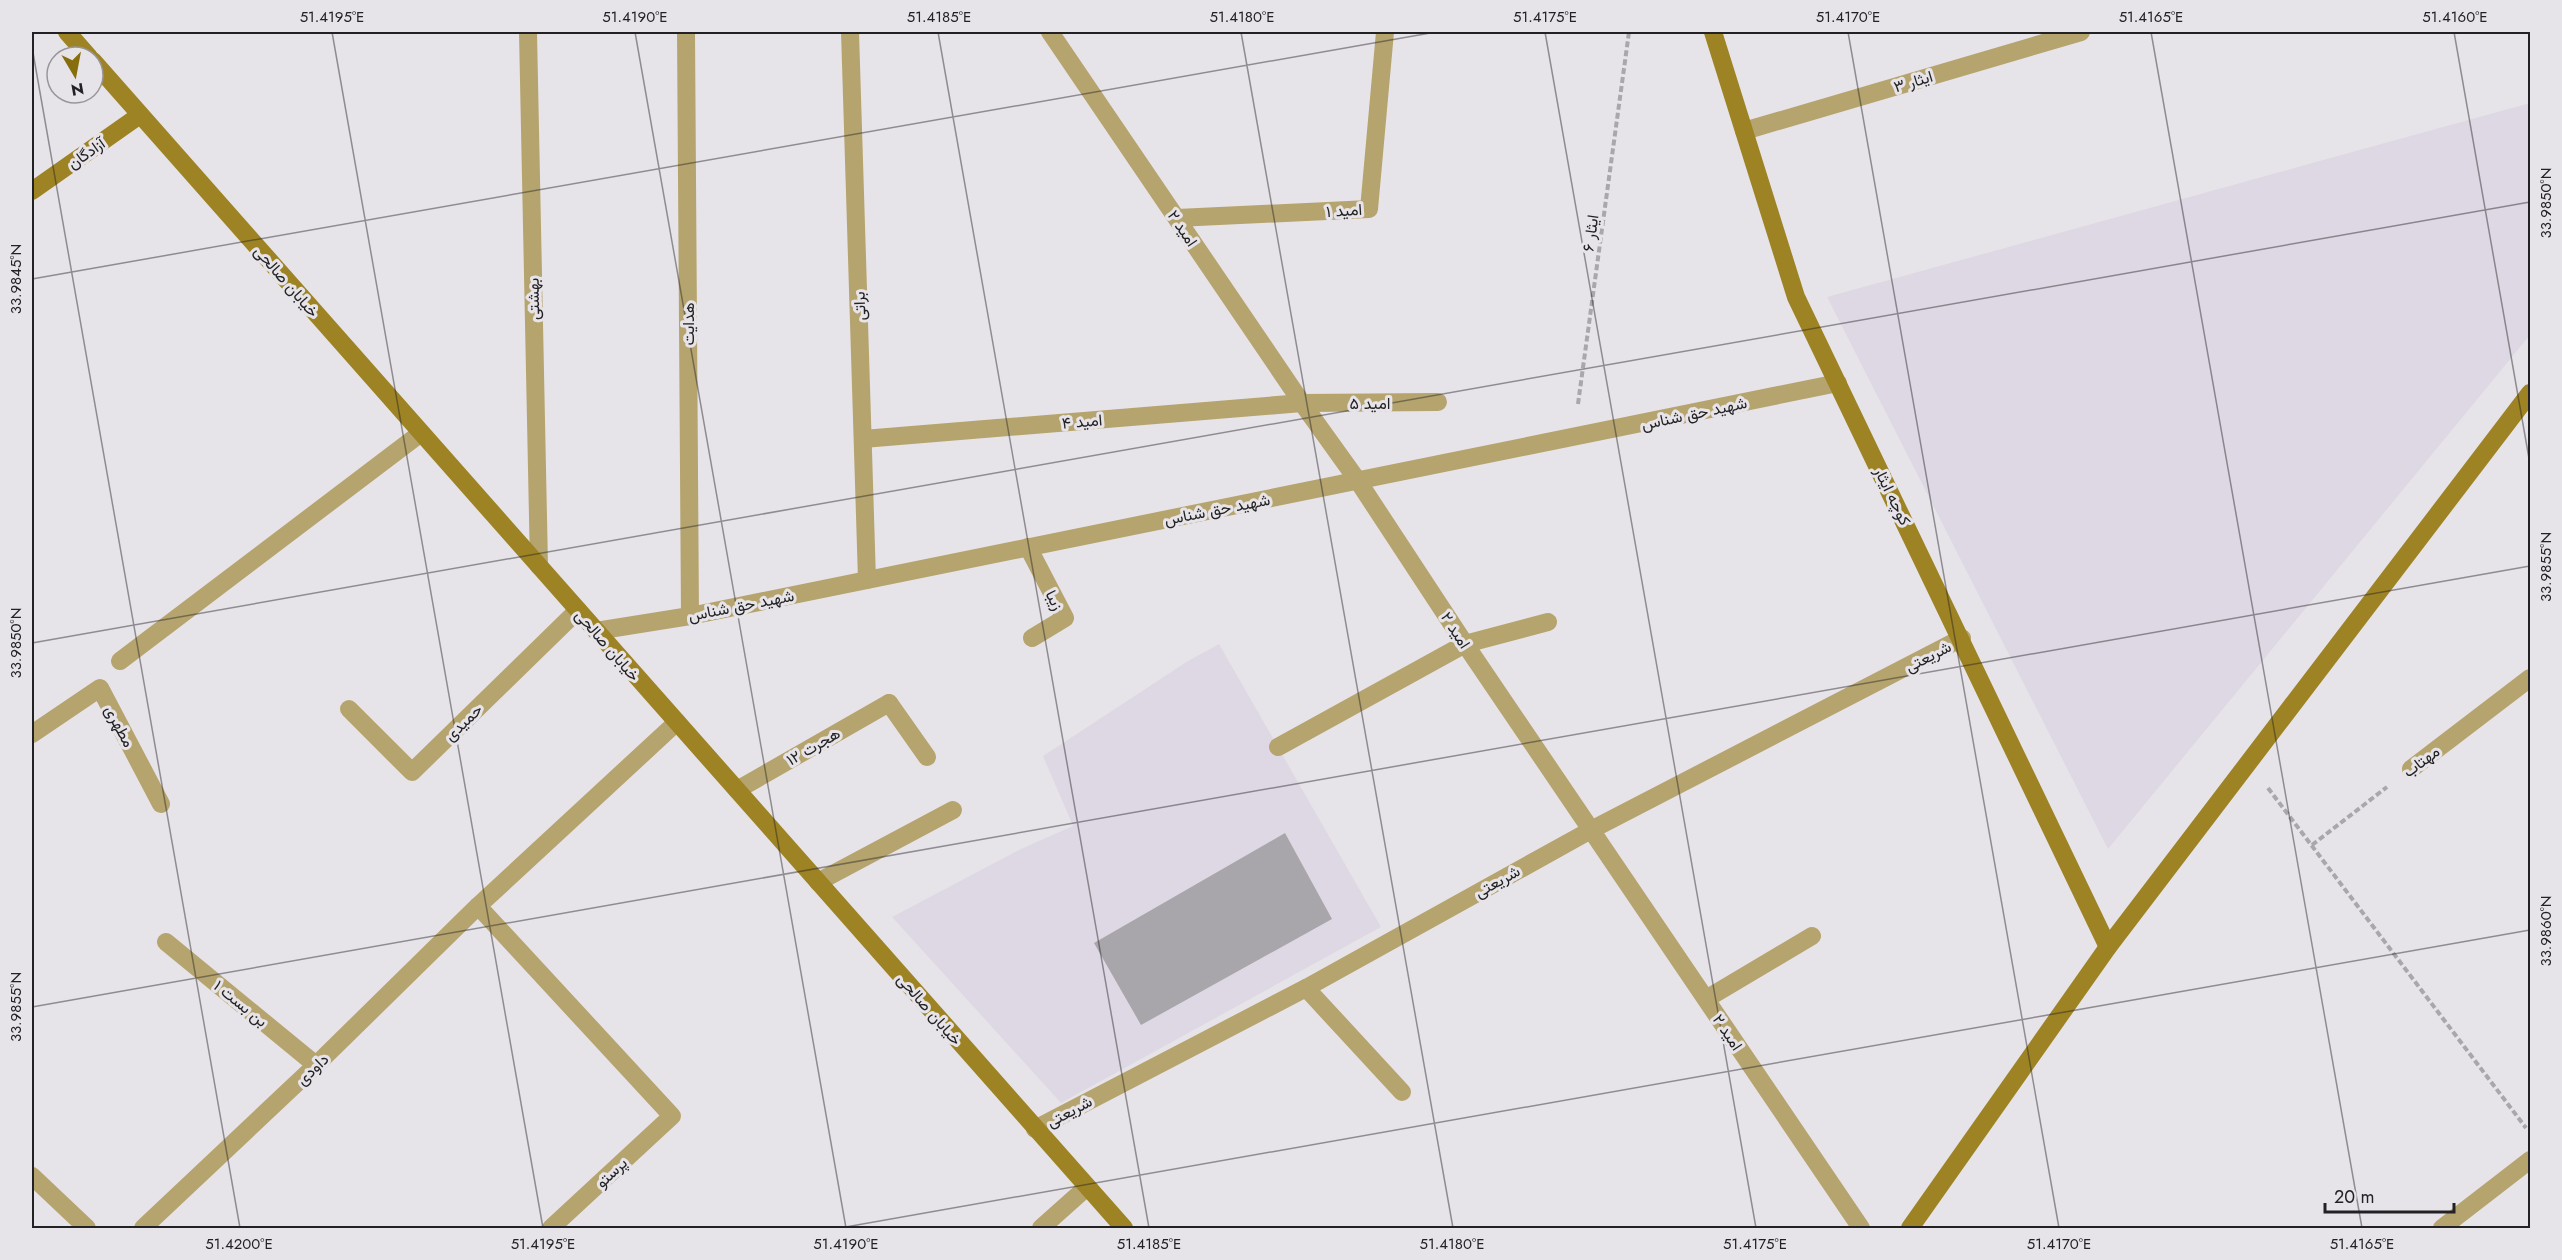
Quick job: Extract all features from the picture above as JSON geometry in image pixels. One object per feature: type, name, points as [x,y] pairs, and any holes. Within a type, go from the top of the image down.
[{"type":"street","points":[[67,32],[78,45]]},
{"type":"street","name":"بهشتی","points":[[528,32],[539,566]]},
{"type":"street","name":"هدایت","points":[[686,32],[690,616]]},
{"type":"street","name":"براتی","points":[[850,32],[867,580]]},
{"type":"street","name":"امید ۲","points":[[1050,32],[1302,403],[1358,481],[1465,644],[1861,1228]]},
{"type":"street","name":"امید ۱","points":[[1177,218],[1369,209],[1385,32]]},
{"type":"street","name":"کوچه ایثار","points":[[1713,32],[1796,297],[1962,638],[2108,947]]},
{"type":"street","name":"ایثار ۳","points":[[1744,131],[2081,32]]},
{"type":"street","name":"خیابان صالحی","points":[[105,75],[1124,1228]]},
{"type":"street","name":"آزادگان","points":[[32,191],[140,115]]},
{"type":"street","name":"شهید حق شناس","points":[[596,631],[690,616],[1838,383]]},
{"type":"street","points":[[1910,1228],[2108,947],[2530,393]]},
{"type":"street","name":"امید ۵","points":[[1302,403],[1438,402]]},
{"type":"street","name":"امید ۴","points":[[863,439],[1302,403]]},
{"type":"street","points":[[120,661],[422,433]]},
{"type":"street","name":"زیبا","points":[[1028,548],[1065,618],[1032,639]]},
{"type":"street","name":"حمیدی","points":[[349,709],[412,772],[578,610]]},
{"type":"street","points":[[1278,747],[1465,644],[1548,622]]},
{"type":"street","name":"شریعتی","points":[[1035,1129],[1306,988],[1591,830],[1962,638]]},
{"type":"street","name":"مهتاب","points":[[2411,769],[2530,678]]},
{"type":"street","name":"مطهری","points":[[32,734],[100,688],[161,804]]},
{"type":"street","name":"هجرت ۱۲","points":[[737,790],[889,703],[927,757]]},
{"type":"street","name":"داودی","points":[[143,1228],[316,1065],[478,906],[677,722]]},
{"type":"street","points":[[818,882],[952,810]]},
{"type":"street","name":"پرستو","points":[[478,906],[672,1116],[551,1228]]},
{"type":"street","points":[[1706,999],[1812,936]]},
{"type":"street","name":"بن بست ۱","points":[[166,942],[316,1065]]},
{"type":"street","points":[[1306,988],[1402,1092]]},
{"type":"street","points":[[2442,1228],[2530,1160]]},
{"type":"street","points":[[32,1176],[87,1228]]},
{"type":"street","points":[[1041,1228],[1088,1187]]},
{"type":"path","name":"ایثار ۶","points":[[1574,437],[1629,32]]},
{"type":"path","points":[[2249,762],[2530,1134]]},
{"type":"path","name":"مهتاب","points":[[2312,845],[2411,769]]},
{"type":"shaded area","points":[[2530,103],[2530,335],[2108,849],[1827,297]]},
{"type":"shaded area","points":[[1219,644],[1381,927],[1061,1103],[892,917],[1021,849],[1073,826],[1043,756],[1188,661]]},
{"type":"building","points":[[1285,833],[1332,919],[1141,1025],[1094,943]]}]
